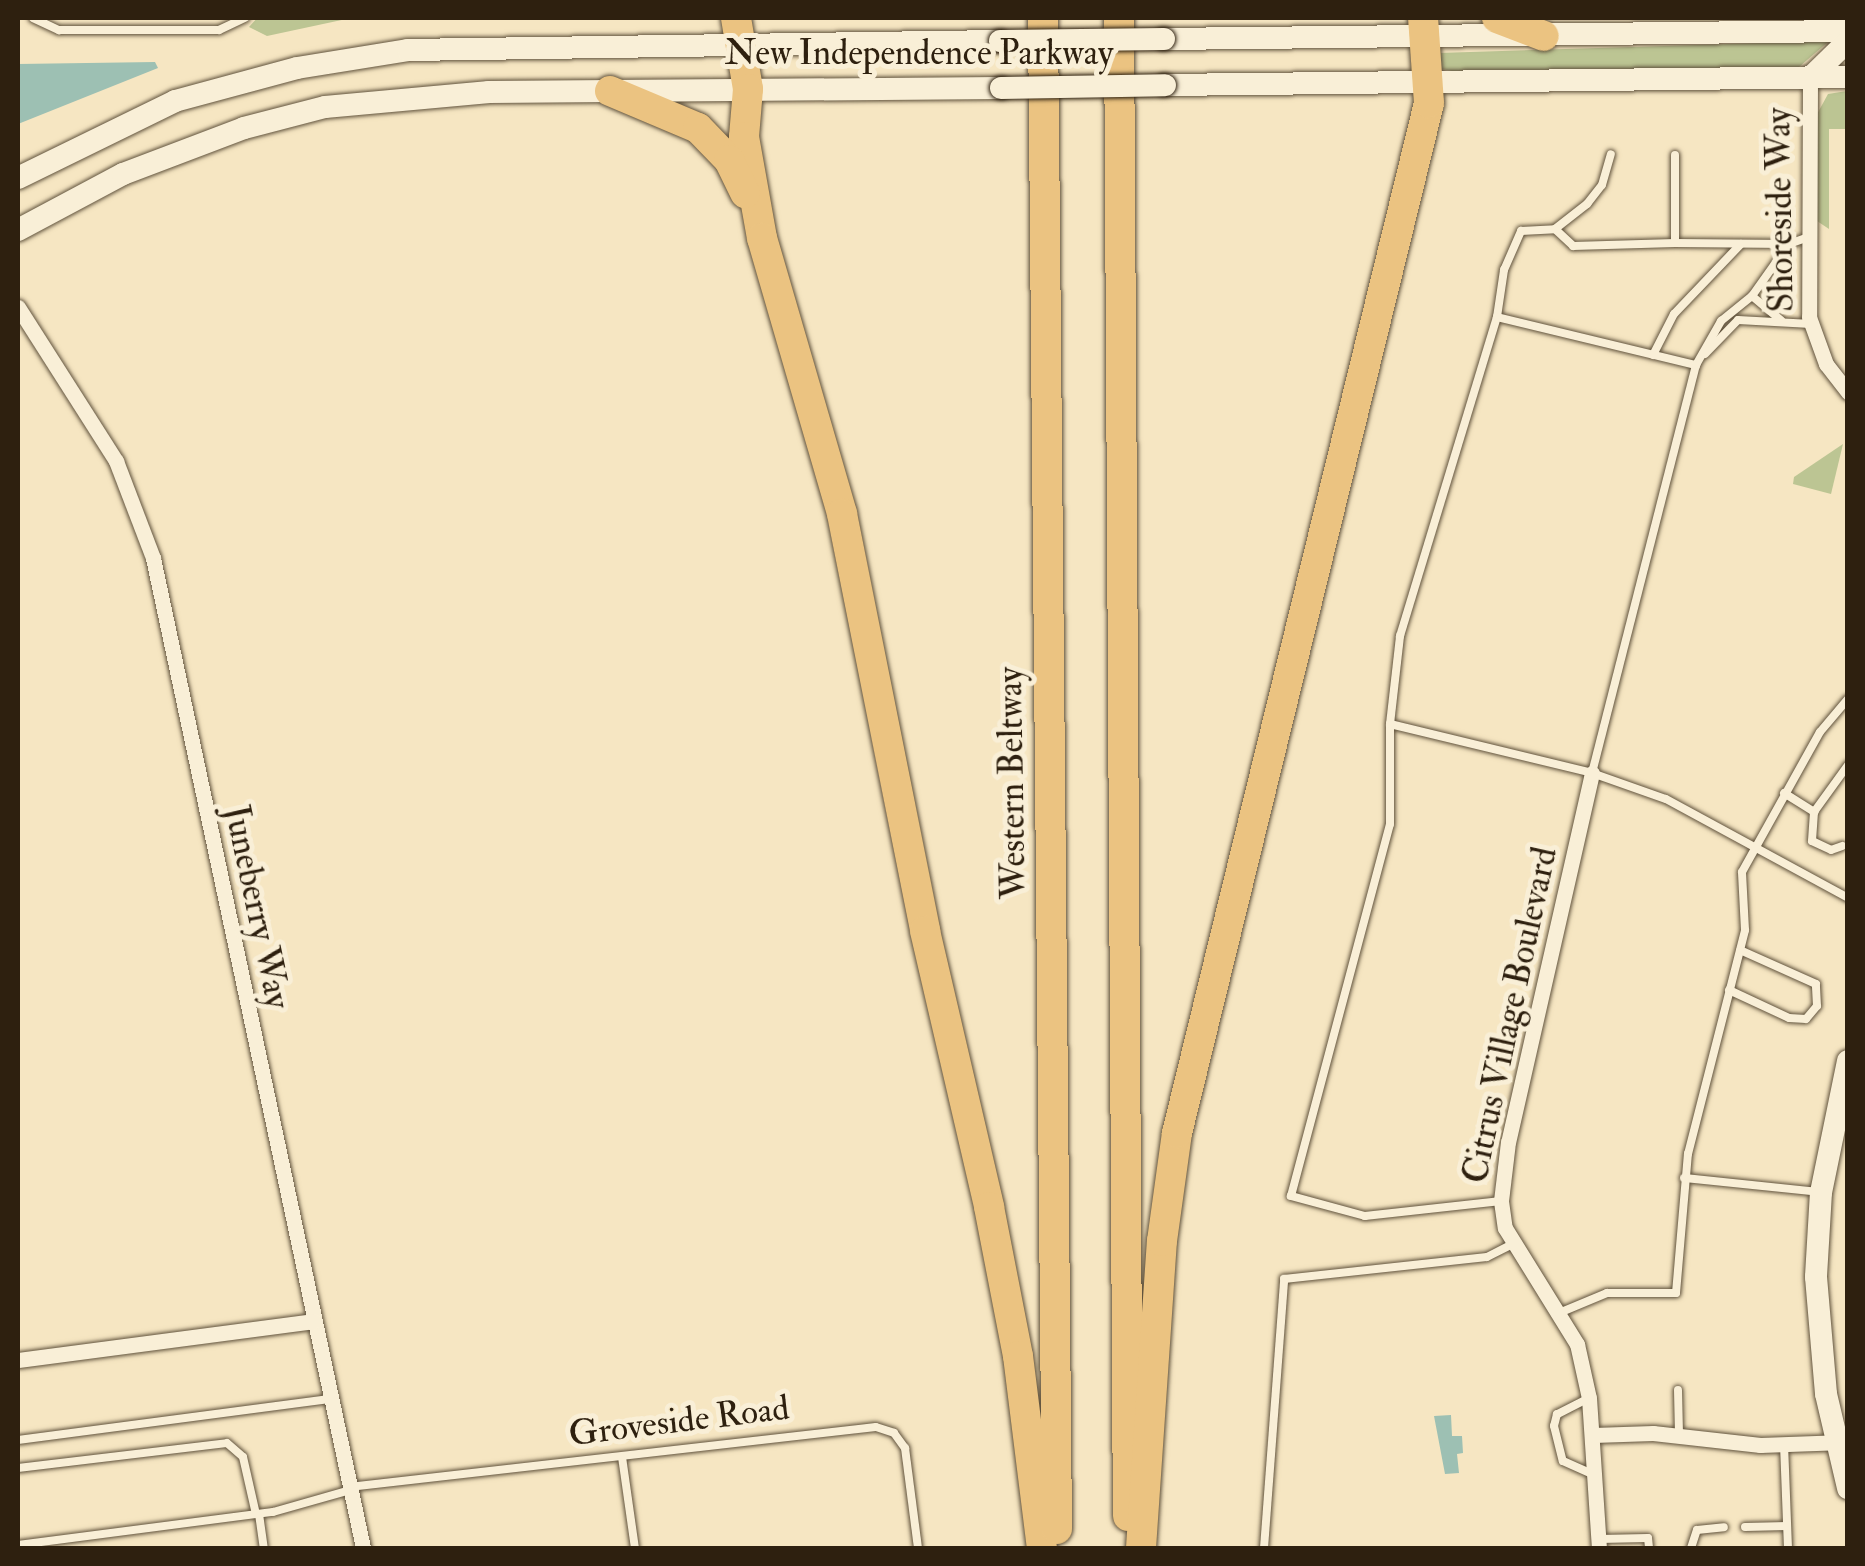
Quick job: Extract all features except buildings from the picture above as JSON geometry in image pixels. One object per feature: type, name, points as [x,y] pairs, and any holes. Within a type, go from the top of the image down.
[{"type":"highway","name":"Western Beltway","points":[[1043,18],[1057,1548]]},
{"type":"highway","points":[[1119,18],[1128,1548]]},
{"type":"highway","points":[[1497,18],[1544,36]]},
{"type":"highway","points":[[1141,1548],[1162,1241],[1177,1132],[1431,82],[1424,27]]},
{"type":"highway","points":[[737,31],[748,89],[744,136],[762,238]]},
{"type":"highway","points":[[610,91],[687,122],[710,138],[737,173],[762,238],[842,514],[925,931],[989,1207],[1018,1356],[1042,1548]]},
{"type":"main road","name":"New Independence Parkway","points":[[18,178],[175,101],[297,68],[408,50],[737,31],[1000,41],[1164,40],[1424,27],[1544,36],[1771,25],[1840,30]]},
{"type":"main road","points":[[1810,78],[1840,30]]},
{"type":"main road","name":"New Independence Parkway","points":[[18,230],[124,174],[244,128],[325,107],[424,95],[1848,78]]},
{"type":"main road","points":[[1848,1061],[1820,1192],[1816,1307],[1848,1488]]},
{"type":"street","name":"Shoreside Way","points":[[1810,78],[1811,324],[1826,364],[1848,392]]},
{"type":"street","name":"Juneberry Way","points":[[18,307],[116,461],[153,558],[363,1548]]},
{"type":"street","name":"Citrus Village Boulevard","points":[[1592,774],[1508,1142],[1501,1201],[1514,1244],[1577,1344],[1593,1435],[1598,1544]]},
{"type":"street","points":[[18,1360],[314,1320]]},
{"type":"street","points":[[1593,1435],[1679,1435],[1784,1444],[1841,1442]]},
{"type":"lane","points":[[33,18],[59,30],[218,30],[245,18]]},
{"type":"lane","points":[[1501,1201],[1365,1216],[1291,1196],[1390,824],[1390,724],[1400,636],[1496,317],[1504,270],[1521,232],[1555,228],[1602,185],[1611,154]]},
{"type":"lane","points":[[1675,155],[1675,243]]},
{"type":"lane","points":[[1555,228],[1573,246],[1789,244],[1808,238]]},
{"type":"lane","points":[[1653,355],[1674,314],[1740,244]]},
{"type":"lane","points":[[1592,774],[1696,365],[1714,330],[1752,296],[1789,244]]},
{"type":"lane","points":[[1752,296],[1781,320]]},
{"type":"lane","points":[[1496,317],[1696,365]]},
{"type":"lane","points":[[1696,365],[1738,320],[1811,324]]},
{"type":"lane","points":[[1559,1314],[1607,1293],[1676,1293],[1684,1178],[1740,950],[1746,909],[1740,882],[1753,846],[1784,793],[1848,698]]},
{"type":"lane","points":[[1390,724],[1592,774],[1666,799],[1848,898]]},
{"type":"lane","points":[[1842,846],[1831,850],[1812,841],[1814,812],[1848,765]]},
{"type":"lane","points":[[1784,793],[1814,812]]},
{"type":"lane","points":[[1729,990],[1806,1019],[1820,993],[1816,984],[1740,950]]},
{"type":"lane","points":[[1684,1178],[1820,1192]]},
{"type":"lane","points":[[1264,1548],[1284,1279],[1488,1257],[1514,1244]]},
{"type":"lane","points":[[1678,1390],[1679,1435]]},
{"type":"lane","points":[[1589,1398],[1557,1414],[1554,1426],[1562,1461],[1595,1474]]},
{"type":"lane","points":[[18,1440],[330,1399]]},
{"type":"lane","name":"Groveside Road","points":[[18,1545],[257,1514],[349,1489],[882,1428],[905,1448],[918,1548]]},
{"type":"lane","points":[[18,1468],[227,1443],[244,1457],[264,1548]]},
{"type":"lane","points":[[1784,1444],[1788,1548]]},
{"type":"lane","points":[[622,1457],[635,1548]]},
{"type":"lane","points":[[1744,1527],[1787,1526]]},
{"type":"lane","points":[[1690,1548],[1697,1530],[1724,1528]]},
{"type":"lane","points":[[1598,1544],[1648,1538],[1648,1548]]},
{"type":"green space","points":[[257,18],[351,18],[267,36],[249,27]]},
{"type":"green space","points":[[1829,41],[1799,67],[1452,71],[1442,69],[1438,53]]},
{"type":"green space","points":[[1847,91],[1847,129],[1829,129],[1829,229],[1817,221],[1816,116],[1828,94]]},
{"type":"green space","points":[[1843,444],[1831,494],[1793,484],[1794,477]]},
{"type":"shaded area","points":[[155,62],[158,68],[18,124],[18,64]]},
{"type":"shaded area","points":[[1451,1415],[1452,1436],[1462,1436],[1463,1453],[1457,1454],[1459,1473],[1445,1474],[1434,1416]]}]
